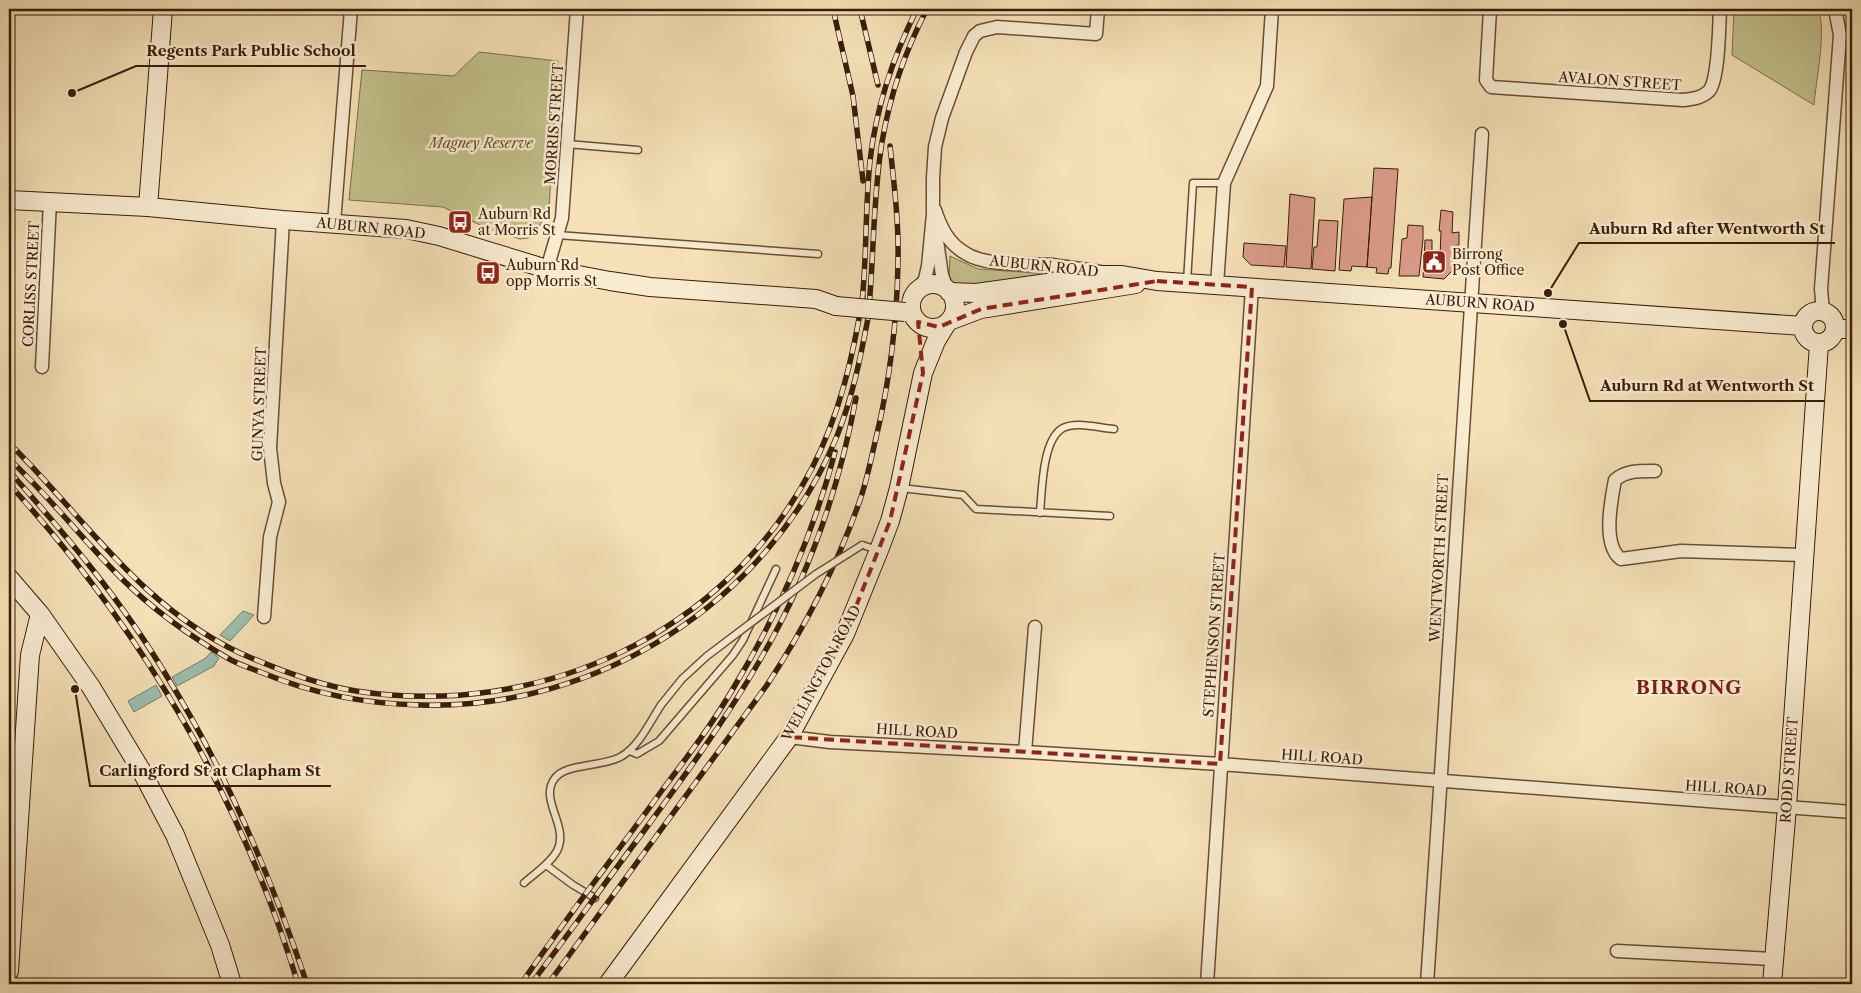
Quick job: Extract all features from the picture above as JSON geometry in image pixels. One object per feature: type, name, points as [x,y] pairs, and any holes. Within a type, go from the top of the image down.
[{"type":"main road","points":[[148,206],[162,9]]},
{"type":"main road","name":"AUBURN ROAD","points":[[9,200],[148,206],[283,220],[414,230],[547,268],[610,281],[650,287],[913,305]]},
{"type":"main road","name":"AUBURN ROAD","points":[[948,290],[976,293],[1090,276],[1122,275],[1157,281],[1803,326]]},
{"type":"main road","name":"AUBURN ROAD","points":[[948,322],[981,309],[1157,281]]},
{"type":"main road","points":[[931,284],[939,285],[948,290],[955,306],[948,322],[939,327],[930,328],[913,305],[931,284]]},
{"type":"main road","name":"WELLINGTON ROAD","points":[[913,305],[922,341],[923,373]]},
{"type":"main road","points":[[1823,311],[1844,329],[1828,341],[1818,344],[1813,343],[1805,336],[1803,326],[1804,321],[1812,313],[1823,311]]},
{"type":"main road","name":"WELLINGTON ROAD","points":[[608,984],[789,737],[845,634],[879,550],[899,488],[923,373],[936,341],[948,322]]},
{"type":"main road","name":"RODD STREET","points":[[1772,984],[1787,807],[1818,344]]},
{"type":"main road","points":[[9,578],[40,614],[91,687],[142,770],[175,835],[220,945],[232,984]]},
{"type":"main road","points":[[9,971],[15,765],[30,655],[40,614]]},
{"type":"street","points":[[334,223],[351,9]]},
{"type":"street","name":"MORRIS STREET","points":[[547,268],[562,218],[576,9]]},
{"type":"street","points":[[913,305],[925,279],[928,266],[936,147],[942,118],[966,52],[974,36],[980,31],[997,27],[1096,34],[1098,9]]},
{"type":"street","points":[[1218,285],[1224,183],[1267,86],[1272,9]]},
{"type":"street","name":"AVALON STREET","points":[[1490,9],[1486,80],[1491,87],[1683,100],[1701,97],[1708,92],[1712,85],[1720,9]]},
{"type":"street","points":[[1823,311],[1820,289],[1846,35],[1835,9]]},
{"type":"street","name":"WENTWORTH STREET","points":[[1427,984],[1442,781],[1469,302],[1482,134]]},
{"type":"street","name":"CORLISS STREET","points":[[42,367],[50,202]]},
{"type":"street","points":[[933,210],[941,273],[948,290]]},
{"type":"street","name":"AUBURN ROAD","points":[[933,210],[949,240],[973,258],[994,262],[1077,268],[1122,275]]},
{"type":"street","name":"GUNYA STREET","points":[[264,617],[270,537],[279,502],[272,468],[271,434],[283,220]]},
{"type":"street","name":"STEPHENSON STREET","points":[[1207,984],[1252,287]]},
{"type":"street","points":[[1655,471],[1621,474],[1615,480],[1610,528],[1611,544],[1615,554],[1621,559],[1681,551],[1803,555]]},
{"type":"street","points":[[1025,752],[1035,627]]},
{"type":"street","name":"HILL ROAD","points":[[789,737],[830,742],[1220,764],[1852,812]]},
{"type":"street","points":[[1617,951],[1773,959]]},
{"type":"lane","points":[[568,144],[638,150]]},
{"type":"lane","points":[[1187,283],[1193,183],[1224,183]]},
{"type":"lane","points":[[558,235],[818,254]]},
{"type":"lane","points":[[1040,513],[1044,468],[1055,434],[1064,427],[1078,426],[1114,430]]},
{"type":"lane","points":[[899,488],[963,494],[976,509],[1110,516]]},
{"type":"lane","points":[[524,883],[546,865],[557,850],[561,838],[550,796],[554,780],[558,775],[564,771],[614,761],[630,751],[661,705],[682,679],[707,656],[816,574],[862,545],[879,550]]},
{"type":"lane","points":[[630,751],[637,754],[659,742],[734,655],[743,640],[776,569]]},
{"type":"lane","points":[[546,865],[573,885],[595,898]]},
{"type":"highlighted area","points":[[1157,281],[1252,287],[1220,764],[789,737],[845,634],[890,521],[923,373],[918,322],[939,327],[981,309]]},
{"type":"green space","points":[[1734,9],[1818,9],[1821,42],[1814,105],[1732,55]]},
{"type":"green space","name":"Magney Reserve","points":[[479,52],[558,61],[549,208],[539,227],[529,238],[520,239],[480,225],[443,207],[349,200],[362,70],[454,76]]},
{"type":"green space","points":[[950,256],[978,269],[1050,274],[966,288],[951,284],[949,279]]},
{"type":"shaded area","points":[[243,611],[254,615],[230,641],[220,635]]},
{"type":"shaded area","points":[[211,652],[219,658],[214,666],[177,686],[172,677],[206,658]]},
{"type":"shaded area","points":[[156,685],[162,696],[134,712],[128,701]]},
{"type":"building","points":[[1374,168],[1398,169],[1391,268],[1389,268],[1388,274],[1376,273],[1377,268],[1367,267]]},
{"type":"building","points":[[1290,194],[1315,198],[1311,269],[1286,267]]},
{"type":"building","points":[[1372,197],[1367,267],[1352,266],[1351,271],[1339,270],[1344,199]]},
{"type":"building","points":[[1441,210],[1453,212],[1452,233],[1459,232],[1459,245],[1453,246],[1452,271],[1444,279],[1423,277],[1425,240],[1432,240],[1432,252],[1436,252],[1437,257],[1440,257],[1441,231],[1439,231]]},
{"type":"building","points":[[1319,220],[1338,221],[1335,271],[1312,269],[1314,247],[1317,247]]},
{"type":"building","points":[[1408,225],[1423,226],[1419,276],[1399,276],[1402,239],[1407,238]]},
{"type":"building","points":[[1244,243],[1286,246],[1284,267],[1251,265],[1243,257]]},
{"type":"railway","points":[[833,9],[853,96],[863,181]]},
{"type":"railway","points":[[860,9],[878,85]]},
{"type":"railway","points":[[862,302],[868,179],[876,121],[893,64],[917,9]]},
{"type":"railway","points":[[869,307],[877,183],[885,125],[899,74],[927,9]]},
{"type":"railway","points":[[548,984],[767,685],[819,596],[851,525],[865,485],[881,416],[889,373],[894,329],[898,247],[890,146]]},
{"type":"railway","points":[[9,443],[143,586],[172,611],[204,634],[240,653],[297,676],[356,691],[425,696],[492,691],[558,677],[620,653],[678,619],[730,577],[775,527],[812,468],[822,448],[844,384],[855,341],[863,296]]},
{"type":"railway","points":[[9,459],[132,589],[172,622],[231,660],[301,687],[360,700],[421,705],[487,702],[552,688],[613,666],[670,634],[722,595],[768,548],[807,495],[843,421],[860,360],[869,313]]},
{"type":"railway","points":[[531,984],[703,749],[747,683],[777,630],[807,566],[831,500],[856,398]]},
{"type":"railway","points":[[521,984],[573,910],[700,739],[734,687],[765,631],[793,573],[816,513],[835,452]]},
{"type":"railway","points":[[9,471],[72,544],[112,595],[149,648],[188,712],[246,825],[278,904],[307,984]]},
{"type":"railway","points":[[9,484],[57,539],[102,596],[182,718],[248,848],[275,915],[298,984]]},
{"type":"place","name":"Regents Park Public School","points":[[72,93]]},
{"type":"place","name":"Auburn Rd at Morris St","points":[[460,222]]},
{"type":"place","name":"Birrong Post Office","points":[[1434,262]]},
{"type":"place","name":"Auburn Rd opp Morris St","points":[[488,273]]},
{"type":"place","name":"Auburn Rd after Wentworth St","points":[[1548,293]]},
{"type":"place","name":"Auburn Rd at Wentworth St","points":[[1563,324]]},
{"type":"place","name":"Carlingford St at Clapham St","points":[[75,689]]},
{"type":"district","name":"BIRRONG","points":[[1689,687]]}]
